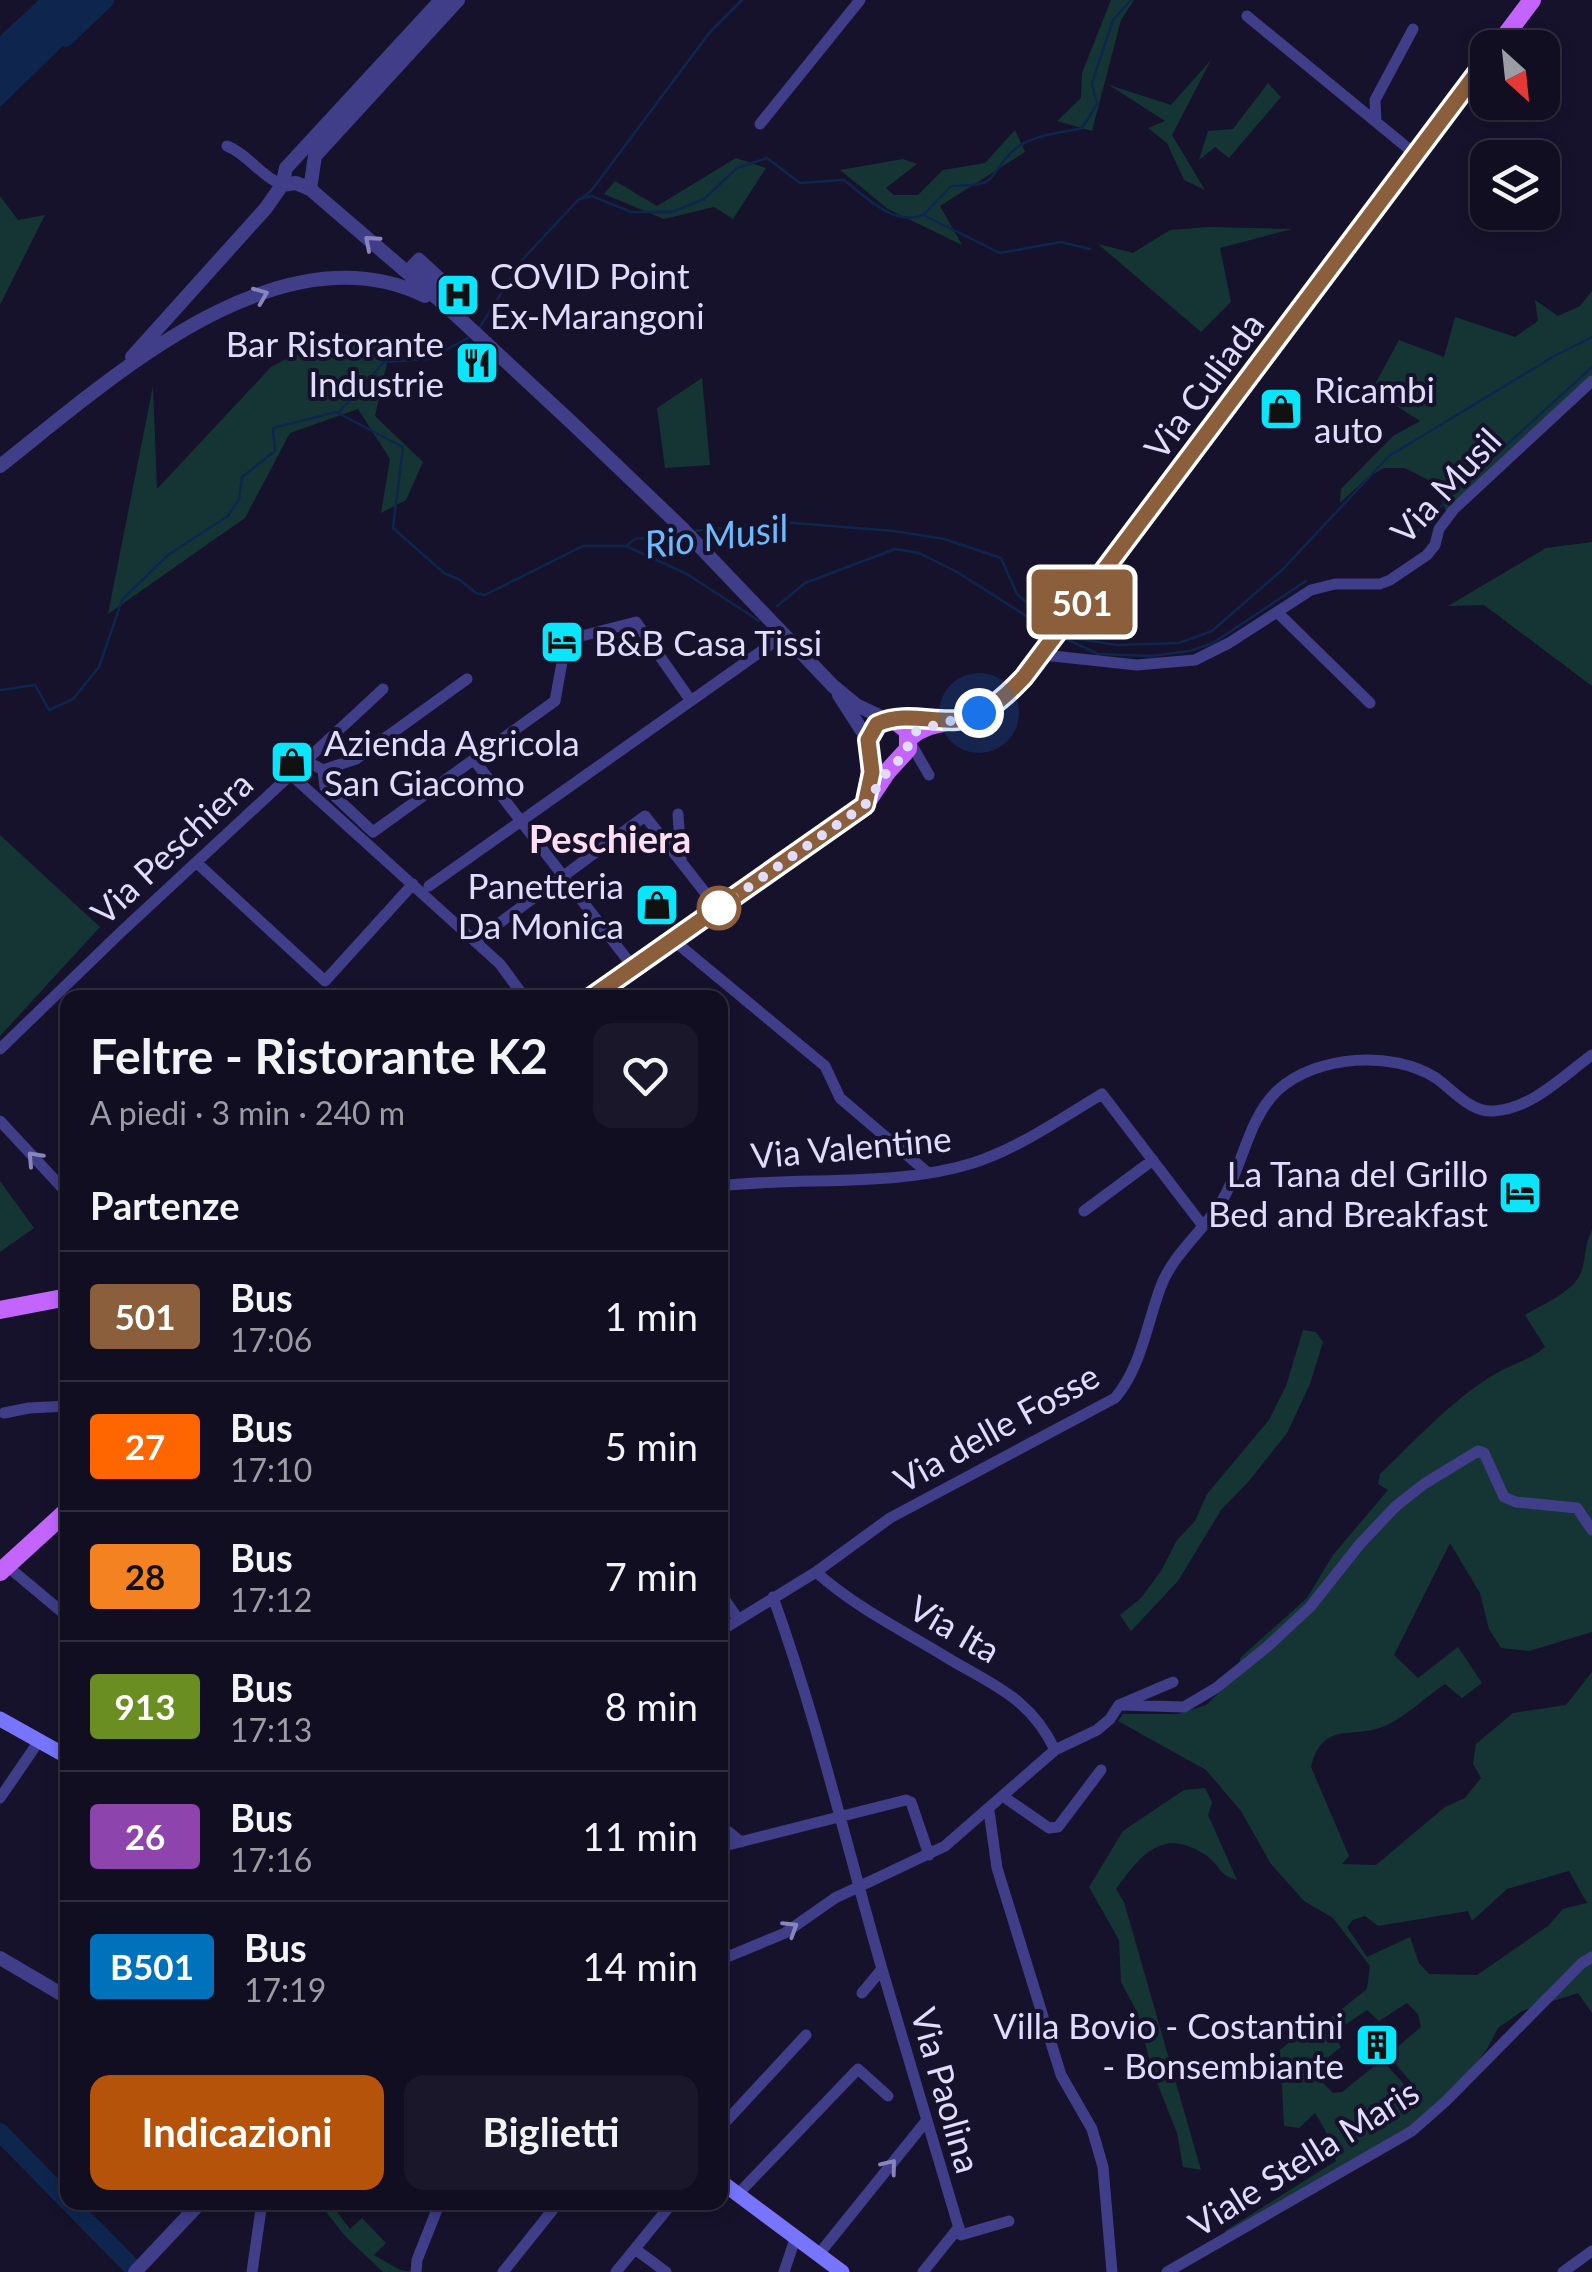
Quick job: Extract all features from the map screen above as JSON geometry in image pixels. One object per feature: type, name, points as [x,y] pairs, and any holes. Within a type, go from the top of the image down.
[{"type":"main road","points":[[1510,30],[1532,0]]},
{"type":"main road","name":"Via Culiada","points":[[905,749],[928,725],[973,716],[996,703],[1046,650],[1470,82]]},
{"type":"main road","points":[[601,990],[865,805],[905,749],[904,726],[891,720],[872,728],[872,772],[865,805]]},
{"type":"main road","name":"Via Culiada","points":[[891,720],[948,720]]},
{"type":"main road","points":[[870,745],[882,761],[905,749]]},
{"type":"main road","points":[[0,1310],[60,1299]]},
{"type":"main road","points":[[3,1569],[60,1517]]},
{"type":"main road","points":[[0,1719],[60,1753]]},
{"type":"main road","points":[[728,2186],[842,2272]]},
{"type":"street","points":[[114,376],[266,208],[282,185],[286,168],[441,0]]},
{"type":"street","points":[[310,189],[315,156],[458,0]]},
{"type":"street","points":[[760,124],[860,0]]},
{"type":"street","points":[[1248,16],[1415,154]]},
{"type":"street","points":[[1376,122],[1375,100],[1413,29]]},
{"type":"street","points":[[227,146],[264,177],[282,185],[296,183],[310,189],[401,276],[447,303],[682,528],[833,686],[856,705],[891,720]]},
{"type":"street","points":[[0,466],[114,376],[210,316],[282,286],[319,277],[401,276]]},
{"type":"street","points":[[189,293],[188,306],[195,316],[210,316]]},
{"type":"street","name":"Via Musil","points":[[1046,650],[1137,665],[1196,660],[1311,590],[1390,580],[1427,555],[1435,544],[1438,529],[1454,509],[1592,381]]},
{"type":"street","points":[[1277,612],[1370,703]]},
{"type":"street","points":[[312,753],[325,759],[325,787],[373,832],[555,701],[566,640],[636,622],[691,701]]},
{"type":"street","points":[[429,886],[784,635]]},
{"type":"street","points":[[301,763],[326,769],[356,759],[467,680]]},
{"type":"street","points":[[833,686],[870,745]]},
{"type":"street","name":"Via Peschiera","points":[[61,990],[383,689]]},
{"type":"street","points":[[474,760],[633,967]]},
{"type":"street","points":[[290,774],[508,972],[520,990]]},
{"type":"street","points":[[678,814],[681,859]]},
{"type":"street","points":[[475,941],[648,816],[718,908]]},
{"type":"street","points":[[197,863],[325,981],[413,884]]},
{"type":"street","points":[[673,940],[825,1066],[840,1098],[928,1173]]},
{"type":"street","name":"Via Peschiera","points":[[0,1050],[60,991]]},
{"type":"street","name":"Via delle Fosse","points":[[728,1625],[816,1572],[890,1518],[1115,1398],[1128,1380],[1162,1281],[1222,1202],[1256,1120],[1278,1090],[1307,1074],[1342,1062],[1383,1058],[1411,1065],[1473,1106],[1489,1112],[1527,1102],[1592,1055]]},
{"type":"street","name":"Via Valentine","points":[[728,1186],[928,1173],[999,1154],[1102,1094],[1203,1226]]},
{"type":"street","points":[[0,1121],[60,1185]]},
{"type":"street","points":[[1084,1210],[1153,1160]]},
{"type":"street","points":[[4,1413],[60,1406]]},
{"type":"street","points":[[1119,1706],[1184,1707],[1216,1688],[1310,1607],[1396,1506],[1478,1452],[1484,1453],[1504,1497],[1516,1502],[1577,1508],[1592,1530]]},
{"type":"street","points":[[3,1569],[60,1611]]},
{"type":"street","name":"Via Ita","points":[[816,1572],[854,1602],[1011,1693],[1037,1720],[1054,1748]]},
{"type":"street","name":"Via Paolina","points":[[773,1596],[802,1676],[859,1889],[961,2235],[1008,2221]]},
{"type":"street","points":[[728,1604],[738,1618]]},
{"type":"street","points":[[728,1957],[785,1933],[835,1898],[929,1855],[989,1811],[1054,1748],[1097,1730],[1119,1706],[1173,1682]]},
{"type":"street","points":[[0,1798],[39,1741]]},
{"type":"street","points":[[1004,1797],[1049,1828],[1058,1826],[1101,1770]]},
{"type":"street","points":[[728,1845],[906,1800],[911,1802],[929,1855]]},
{"type":"street","points":[[989,1811],[997,1868],[1060,2075],[1092,2129],[1103,2167],[1112,2272]]},
{"type":"street","points":[[728,1831],[741,1842]]},
{"type":"street","name":"Viale Stella Maris","points":[[1167,2272],[1412,2130],[1592,1957]]},
{"type":"street","points":[[0,1958],[60,1993]]},
{"type":"street","name":"Via Paolina","points":[[862,1993],[882,1969]]},
{"type":"street","points":[[728,2119],[806,2035]]},
{"type":"street","points":[[738,2194],[858,2070],[888,2096]]},
{"type":"street","points":[[820,2254],[927,2120]]},
{"type":"street","points":[[135,2272],[193,2210]]},
{"type":"street","points":[[252,2272],[261,2210]]},
{"type":"street","points":[[416,2272],[437,2210]]},
{"type":"street","points":[[503,2272],[553,2210]]},
{"type":"street","points":[[616,2272],[667,2210]]},
{"type":"street","name":"Via Paolina","points":[[923,2272],[958,2227]]},
{"type":"street","points":[[784,2272],[796,2236]]},
{"type":"street","points":[[635,2249],[666,2272]]},
{"type":"street","points":[[1563,2272],[1592,2251]]},
{"type":"green space","points":[[1111,0],[1134,0],[1121,20],[1092,131],[1057,121],[1081,98],[1082,73]]},
{"type":"green space","points":[[1211,60],[1172,135],[1205,190],[1184,180],[1167,143],[1148,128],[1165,121],[1109,85],[1171,105]]},
{"type":"green space","points":[[1268,83],[1281,97],[1229,158],[1215,147],[1199,160],[1208,131],[1233,129]]},
{"type":"green space","points":[[1015,130],[1025,152],[940,206],[962,245],[888,209],[840,170],[903,159],[917,164],[886,188],[894,195],[918,195],[943,170],[985,163]]},
{"type":"green space","points":[[736,158],[766,168],[733,219],[714,207],[664,219],[604,194],[615,181],[657,206]]},
{"type":"green space","points":[[0,196],[18,220],[45,215],[0,305]]},
{"type":"green space","points":[[1292,229],[1220,248],[1231,302],[1201,332],[1098,244],[1133,253],[1170,230]]},
{"type":"green space","points":[[1592,291],[1592,375],[1447,513],[1434,483],[1405,468],[1384,468],[1340,503],[1341,489],[1393,436],[1420,421],[1372,390],[1399,340],[1444,357],[1455,317],[1515,337],[1538,321],[1535,300],[1558,316],[1580,306]]},
{"type":"green space","points":[[335,333],[391,345],[375,416],[423,462],[406,500],[381,513],[390,459],[358,409],[290,433],[245,518],[108,614],[153,386],[157,489],[271,367]]},
{"type":"green space","points":[[702,378],[710,465],[665,468],[657,408]]},
{"type":"green space","points":[[1592,542],[1592,686],[1484,605],[1448,606],[1546,548]]},
{"type":"green space","points":[[0,835],[100,927],[0,1036]]},
{"type":"green space","points":[[0,1181],[34,1228],[0,1252]]},
{"type":"green space","points":[[1592,1230],[1592,1632],[1529,1651],[1501,1648],[1489,1629],[1480,1593],[1450,1543],[1394,1655],[1418,1678],[1458,1647],[1482,1683],[1462,1698],[1445,1684],[1387,1725],[1332,1736],[1317,1752],[1311,1767],[1349,1856],[1342,1864],[1376,1865],[1445,1807],[1465,1798],[1481,1778],[1473,1764],[1476,1744],[1513,1713],[1566,1705],[1592,1672],[1592,2013],[1578,1993],[1522,2011],[1498,2028],[1487,2049],[1437,2113],[1225,2240],[1225,2231],[1336,2161],[1315,2113],[1299,2128],[1284,2126],[1280,2050],[1292,2040],[1303,2040],[1367,1989],[1370,1966],[1333,1918],[1304,1901],[1271,1864],[1241,1811],[1206,1770],[1118,1721],[1123,1714],[1178,1714],[1206,1705],[1316,1602],[1390,1515],[1438,1476],[1483,1453],[1479,1446],[1455,1460],[1388,1513],[1313,1600],[1239,1670],[1240,1658],[1307,1598],[1333,1555],[1388,1490],[1378,1484],[1380,1474],[1465,1395],[1545,1347],[1525,1315],[1579,1278]],"holes":[[[1569,1871],[1587,1903],[1563,1909],[1548,1926],[1477,1975],[1429,1974],[1419,1963],[1410,1937],[1367,1957],[1347,1927],[1365,1916],[1378,1926],[1468,1911],[1472,1921],[1507,1889]],[[1407,2003],[1418,2014],[1421,2027],[1388,2055],[1415,2087],[1412,2093],[1382,2060],[1342,2092],[1333,2093],[1311,2071],[1341,2047],[1333,2033],[1367,2010],[1379,2021]]]},
{"type":"green space","points":[[1303,1330],[1316,1332],[1323,1342],[1310,1384],[1287,1433],[1221,1510],[1178,1581],[1131,1631],[1120,1615],[1141,1598],[1177,1540],[1195,1521],[1207,1494],[1269,1420],[1286,1386]]},
{"type":"green space","points":[[1205,1788],[1212,1802],[1208,1815],[1237,1880],[1207,1856],[1178,1843],[1165,1844],[1144,1856],[1116,1889],[1124,1902],[1201,2170],[1183,2167],[1177,2133],[1152,2070],[1137,2012],[1121,1982],[1119,1940],[1089,1887],[1123,1831],[1184,1790]]},
{"type":"green space","points":[[325,2210],[335,2210],[350,2229],[362,2218],[386,2243],[374,2255],[400,2270],[414,2272],[383,2272]]},
{"type":"water","points":[[39,0],[101,0],[75,34],[0,107],[0,36]]},
{"type":"waterway","points":[[65,38],[105,0]]},
{"type":"waterway","points":[[583,197],[710,32],[742,0]]},
{"type":"waterway","points":[[924,214],[951,186],[985,182],[1021,145],[1082,128],[1097,104],[1092,83],[1113,20],[1131,0]]},
{"type":"waterway","points":[[478,330],[523,259],[579,199],[592,196],[631,212],[672,212],[704,199],[737,168],[767,158],[800,183],[844,180],[891,214],[912,218],[923,215],[1000,253],[1061,242],[1090,249]]},
{"type":"waterway","name":"Rio Musil","points":[[1067,634],[1117,645],[1179,643],[1212,631],[1282,570],[1389,456],[1592,337]]},
{"type":"waterway","points":[[339,412],[384,362],[429,359],[468,338]]},
{"type":"waterway","points":[[1418,531],[1592,367]]},
{"type":"waterway","name":"Rio Musil","points":[[0,690],[35,685],[49,710],[73,699],[99,667],[122,600],[168,555],[228,516],[239,499],[242,477],[275,451],[273,428],[336,412],[403,447],[393,528],[444,573],[476,593],[485,595],[583,546],[626,546],[635,539],[677,534]]},
{"type":"waterway","name":"Rio Musil","points":[[694,531],[781,522],[944,539],[1001,558],[1017,594],[1052,625]]},
{"type":"waterway","points":[[626,546],[687,574],[759,621]]},
{"type":"waterway","points":[[777,606],[805,583],[895,549],[919,553],[957,572],[1050,631]]},
{"type":"waterway","points":[[1062,637],[1098,654],[1151,656],[1190,651],[1213,643],[1306,581]]},
{"type":"waterway","points":[[0,2132],[60,2194]]},
{"type":"waterway","points":[[76,2210],[137,2272]]},
{"type":"bus line","name":"501","points":[[601,990],[865,805],[872,772],[868,740],[877,724],[921,717],[966,718],[1012,690],[1043,655],[1470,82]]},
{"type":"place","name":"COVID Point Ex-Marangoni","points":[[458,295]]},
{"type":"place","name":"Bar Ristorante Industrie","points":[[477,363]]},
{"type":"place","name":"Ricambi auto","points":[[1281,409]]},
{"type":"place","name":"B&B Casa Tissi","points":[[562,642]]},
{"type":"place","name":"Azienda Agricola San Giacomo","points":[[292,762]]},
{"type":"place","name":"Panetteria Da Monica","points":[[657,905]]},
{"type":"place","name":"La Tana del Grillo Bed and Breakfast","points":[[1520,1193]]},
{"type":"place","name":"Villa Bovio - Costantini - Bonsembiante","points":[[1377,2045]]},
{"type":"district","name":"Peschiera","points":[[610,838]]},
{"type":"route","points":[[719,908],[865,805],[887,772],[906,753],[910,737],[918,730],[979,713]]}]
